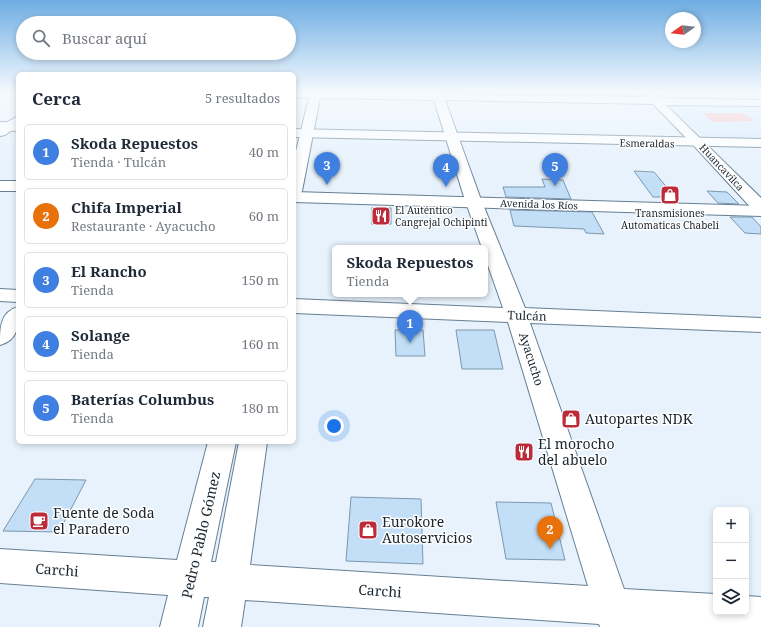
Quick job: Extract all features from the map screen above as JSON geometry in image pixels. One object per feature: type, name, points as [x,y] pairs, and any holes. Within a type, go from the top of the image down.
[{"type":"street","points":[[296,164],[298,136],[304,121]]},
{"type":"street","name":"Ayacucho","points":[[447,121],[473,199],[517,316],[616,616]]},
{"type":"street","name":"Huancavilca","points":[[677,121],[760,207]]},
{"type":"street","name":"Esmeraldas","points":[[298,136],[761,144]]},
{"type":"street","points":[[0,186],[16,186]]},
{"type":"street","points":[[0,191],[16,191]]},
{"type":"street","name":"Avenida los Ríos","points":[[296,192],[473,199],[760,207]]},
{"type":"street","name":"Avenida los Ríos","points":[[296,197],[473,199]]},
{"type":"street","points":[[0,295],[16,296]]},
{"type":"street","name":"Tulcán","points":[[296,306],[761,325]]},
{"type":"street","points":[[0,337],[16,317]]},
{"type":"street","name":"Pedro Pablo Gómez","points":[[179,627],[222,444]]},
{"type":"street","points":[[222,627],[253,444]]},
{"type":"street","name":"Carchi","points":[[0,566],[230,582],[616,616],[761,616]]},
{"type":"shaded area","points":[[686,121],[761,121],[761,139],[704,139]]},
{"type":"shaded area","points":[[712,121],[744,121],[713,122]]},
{"type":"building","points":[[634,171],[654,172],[675,197],[653,197]]},
{"type":"building","points":[[542,179],[563,180],[571,199],[506,197],[503,187],[545,187]]},
{"type":"building","points":[[707,191],[727,192],[739,204],[718,203]]},
{"type":"building","name":"El Auténtico Cangrejal Ochipinti","points":[[372,208],[391,208],[391,224],[372,224]]},
{"type":"building","points":[[510,210],[592,212],[604,234],[586,233],[584,229],[514,226]]},
{"type":"building","points":[[730,217],[752,217],[761,227],[761,234],[745,233]]},
{"type":"building","points":[[395,330],[423,330],[425,356],[396,356]]},
{"type":"building","points":[[456,330],[494,330],[503,369],[462,369]]},
{"type":"building","points":[[35,479],[86,480],[59,532],[3,531]]},
{"type":"building","points":[[351,497],[421,499],[423,564],[346,561]]},
{"type":"building","points":[[496,502],[551,503],[565,560],[506,559]]},
{"type":"place","name":"El Rancho","points":[[327,185]]},
{"type":"place","name":"Baterías Columbus","points":[[555,186]]},
{"type":"place","name":"Solange","points":[[446,187]]},
{"type":"place","name":"Transmisiones Automaticas Chabeli","points":[[670,195]]},
{"type":"place","name":"El Auténtico Cangrejal Ochipinti","points":[[381,216]]},
{"type":"place","name":"Skoda Repuestos","points":[[410,343]]},
{"type":"place","name":"Autopartes NDK","points":[[571,419]]},
{"type":"place","name":"El morocho del abuelo","points":[[524,452]]},
{"type":"place","name":"Fuente de Soda el Paradero","points":[[39,521]]},
{"type":"place","name":"Eurokore Autoservicios","points":[[368,530]]},
{"type":"place","name":"Chifa Imperial","points":[[550,549]]}]
